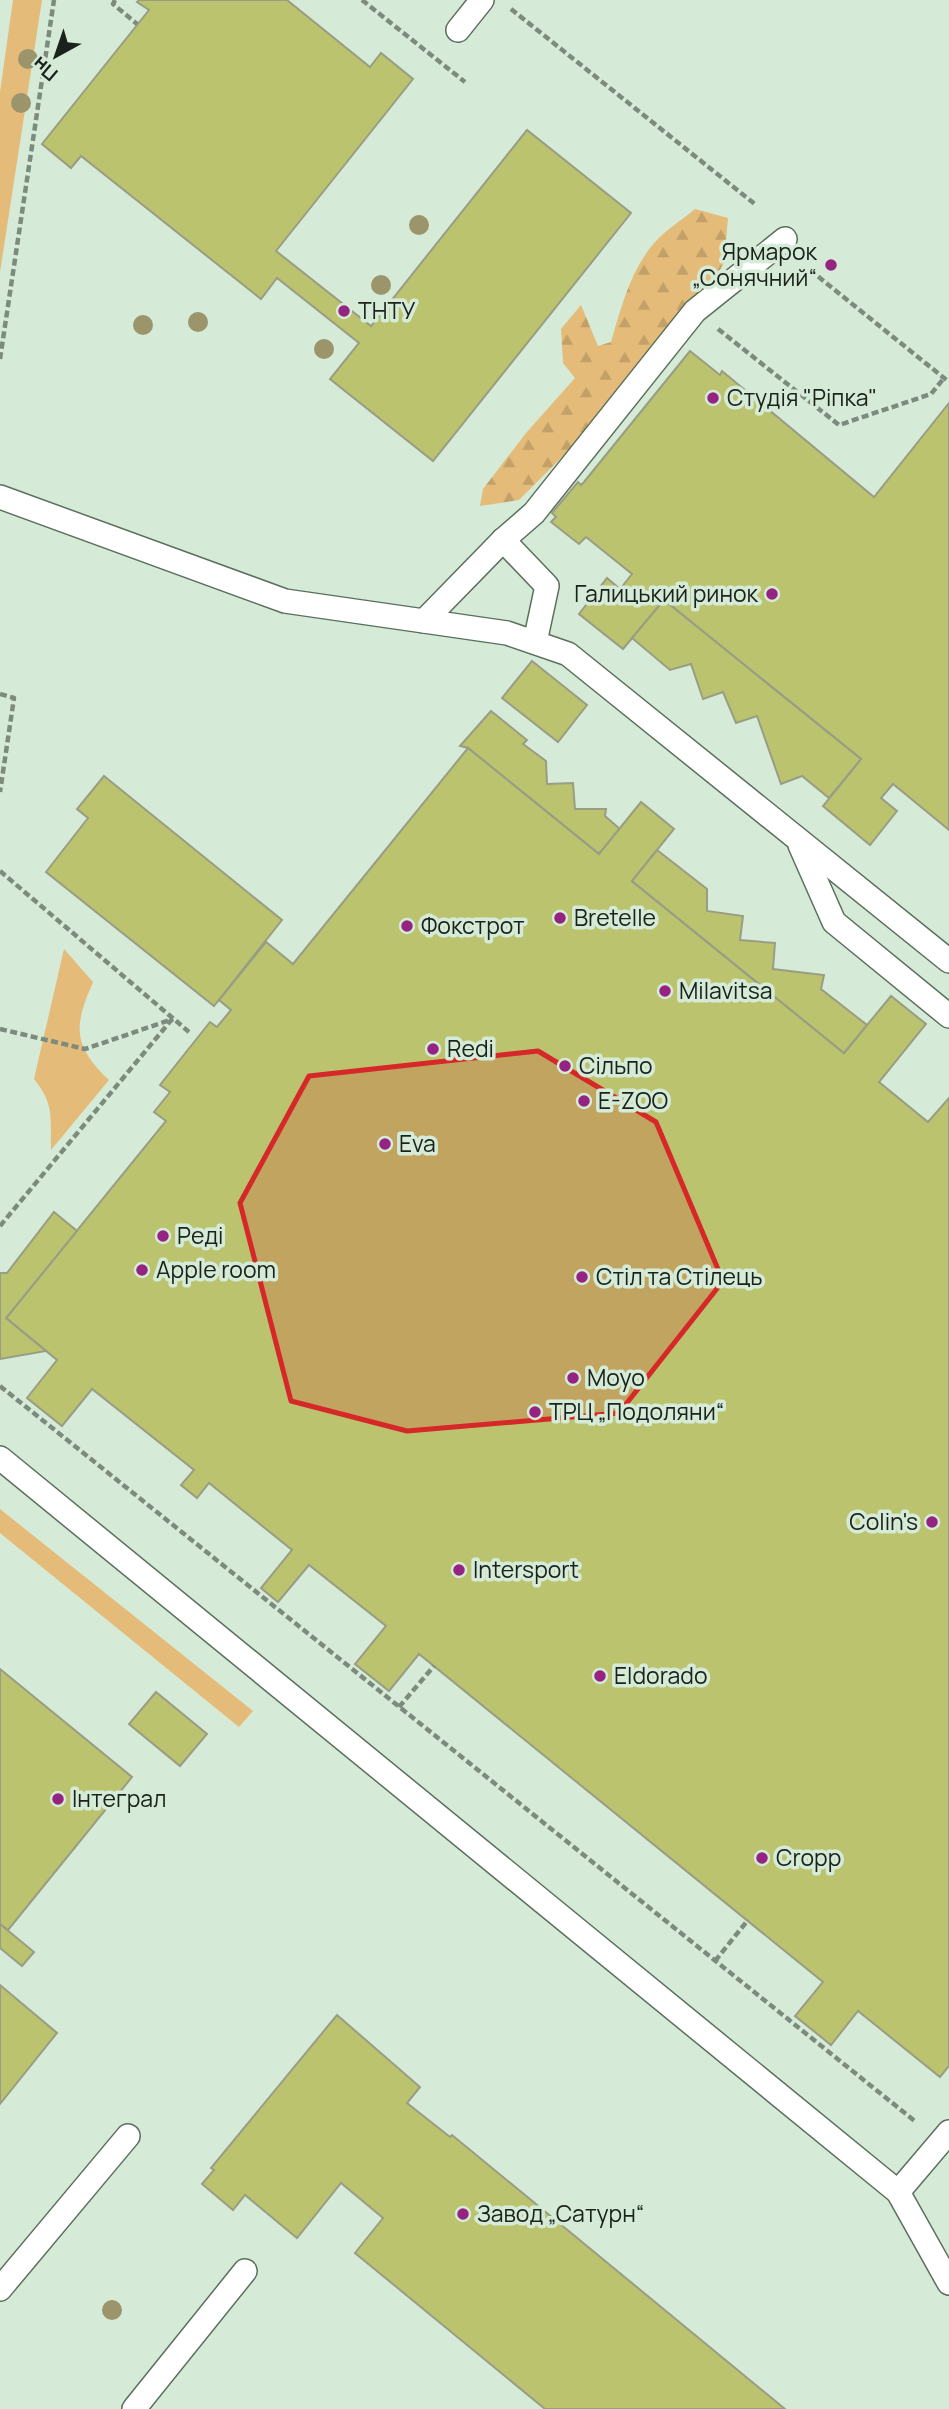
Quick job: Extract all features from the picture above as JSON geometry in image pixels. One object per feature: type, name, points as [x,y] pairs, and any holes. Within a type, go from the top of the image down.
[{"type":"lane","points":[[458,30],[482,0]]},
{"type":"lane","points":[[424,621],[503,540],[534,513],[695,311],[785,239]]},
{"type":"lane","points":[[0,497],[285,601],[507,633],[568,654],[798,842],[948,960]]},
{"type":"lane","points":[[503,540],[547,586],[535,642]]},
{"type":"lane","points":[[798,842],[834,922],[949,1016]]},
{"type":"lane","points":[[0,1458],[898,2192],[949,2283]]},
{"type":"lane","points":[[0,2288],[128,2136]]},
{"type":"lane","points":[[898,2192],[945,2137]]},
{"type":"lane","points":[[134,2409],[244,2271]]},
{"type":"path","points":[[0,359],[54,0]]},
{"type":"path","points":[[115,0],[113,4],[137,24]]},
{"type":"path","points":[[362,0],[465,82]]},
{"type":"path","points":[[511,9],[756,205]]},
{"type":"path","points":[[810,270],[949,382]]},
{"type":"path","points":[[695,311],[839,425],[931,394],[944,378]]},
{"type":"path","points":[[0,694],[14,698],[0,792]]},
{"type":"path","points":[[0,871],[189,1032]]},
{"type":"path","points":[[0,1029],[85,1049],[173,1018]]},
{"type":"path","points":[[0,1226],[173,1018]]},
{"type":"path","points":[[0,1386],[715,1961],[945,2137]]},
{"type":"path","points":[[399,1707],[434,1666]]},
{"type":"path","points":[[715,1961],[748,1920]]},
{"type":"highlighted area","points":[[538,1051],[656,1122],[723,1281],[619,1413],[407,1431],[291,1401],[240,1203],[309,1076]]},
{"type":"green space","points":[[13,0],[42,0],[0,272],[0,92]]},
{"type":"green space","points":[[695,209],[728,218],[724,263],[708,291],[637,364],[575,444],[519,500],[480,506],[483,489],[526,433],[575,378],[563,363],[561,329],[581,305],[598,346],[611,342],[628,289],[640,263],[660,237]]},
{"type":"green space","points":[[64,949],[93,982],[82,1011],[80,1034],[88,1056],[109,1080],[51,1150],[48,1104],[34,1079]]},
{"type":"green space","points":[[0,1509],[253,1711],[239,1727],[0,1533]]},
{"type":"building","points":[[287,0],[370,67],[381,53],[413,79],[276,251],[371,326],[527,130],[631,213],[433,461],[330,379],[359,343],[277,278],[261,299],[81,156],[71,168],[42,144],[149,10],[137,2]]},
{"type":"building","name":"Галицький ринок","points":[[690,351],[720,375],[722,371],[874,497],[949,403],[949,830],[893,784],[881,798],[897,811],[870,845],[823,806],[861,759],[664,600],[623,649],[579,614],[607,578],[620,589],[632,574],[586,537],[579,544],[551,522],[556,517],[552,513],[578,482],[581,485],[584,482]]},
{"type":"building","points":[[664,600],[861,759],[829,798],[802,776],[781,784],[757,716],[736,723],[723,692],[703,699],[691,664],[670,670],[632,638]]},
{"type":"building","points":[[532,661],[587,705],[558,742],[502,698]]},
{"type":"building","points":[[491,711],[527,740],[523,744],[546,761],[547,784],[573,783],[575,809],[606,809],[605,816],[620,829],[599,854],[468,748],[460,746]]},
{"type":"building","name":"ТРЦ „Подоляни“","points":[[468,748],[599,854],[641,802],[674,829],[632,881],[844,1053],[891,996],[926,1024],[879,1082],[928,1122],[949,1098],[949,2066],[940,2077],[858,2011],[831,2045],[795,2016],[823,1982],[419,1654],[389,1691],[355,1664],[386,1626],[309,1565],[278,1602],[261,1588],[292,1550],[209,1483],[197,1498],[181,1485],[194,1470],[92,1389],[62,1426],[27,1398],[57,1360],[6,1318],[166,1121],[154,1112],[170,1092],[160,1085],[210,1022],[217,1027],[231,1010],[219,1000],[266,942],[293,964]]},
{"type":"building","points":[[104,776],[282,920],[214,1006],[46,872],[88,818],[77,809]]},
{"type":"building","points":[[657,850],[707,889],[707,911],[743,916],[740,940],[775,943],[773,969],[824,975],[821,989],[867,1025],[844,1053],[632,881]]},
{"type":"building","points":[[54,1212],[77,1231],[6,1318],[46,1351],[0,1359],[0,1273],[7,1273]]},
{"type":"building","name":"Інтеграл","points":[[0,1669],[132,1777],[8,1930],[0,1924]]},
{"type":"building","points":[[156,1692],[207,1734],[180,1766],[129,1724]]},
{"type":"building","points":[[0,1924],[34,1952],[22,1966],[0,1948]]},
{"type":"building","points":[[0,1985],[57,2033],[0,2104]]},
{"type":"building","name":"Завод „Сатурн“","points":[[337,2015],[420,2087],[407,2103],[450,2137],[452,2135],[785,2409],[545,2409],[355,2253],[383,2218],[341,2183],[297,2238],[245,2195],[233,2210],[202,2184],[214,2170],[211,2168]]},
{"type":"place","name":"Ярмарок „Сонячний“","points":[[831,265]]},
{"type":"place","name":"ТНТУ","points":[[344,311]]},
{"type":"place","name":"Студія \"Ріпка\"","points":[[713,398]]},
{"type":"place","name":"Галицький ринок","points":[[772,594]]},
{"type":"place","name":"Bretelle","points":[[560,918]]},
{"type":"place","name":"Фокстрот","points":[[407,926]]},
{"type":"place","name":"Milavitsa","points":[[665,991]]},
{"type":"place","name":"Redi","points":[[433,1049]]},
{"type":"place","name":"Сільпо","points":[[565,1066]]},
{"type":"place","name":"E-ZOO","points":[[584,1101]]},
{"type":"place","name":"Eva","points":[[385,1144]]},
{"type":"place","name":"Реді","points":[[163,1236]]},
{"type":"place","name":"Apple room","points":[[142,1270]]},
{"type":"place","name":"Стіл та Стілець","points":[[582,1277]]},
{"type":"place","name":"Moyo","points":[[573,1378]]},
{"type":"place","name":"ТРЦ „Подоляни“","points":[[535,1412]]},
{"type":"place","name":"Colin's","points":[[932,1522]]},
{"type":"place","name":"Intersport","points":[[459,1570]]},
{"type":"place","name":"Eldorado","points":[[600,1676]]},
{"type":"place","name":"Інтеграл","points":[[58,1799]]},
{"type":"place","name":"Cropp","points":[[762,1858]]},
{"type":"place","name":"Завод „Сатурн“","points":[[463,2214]]}]
